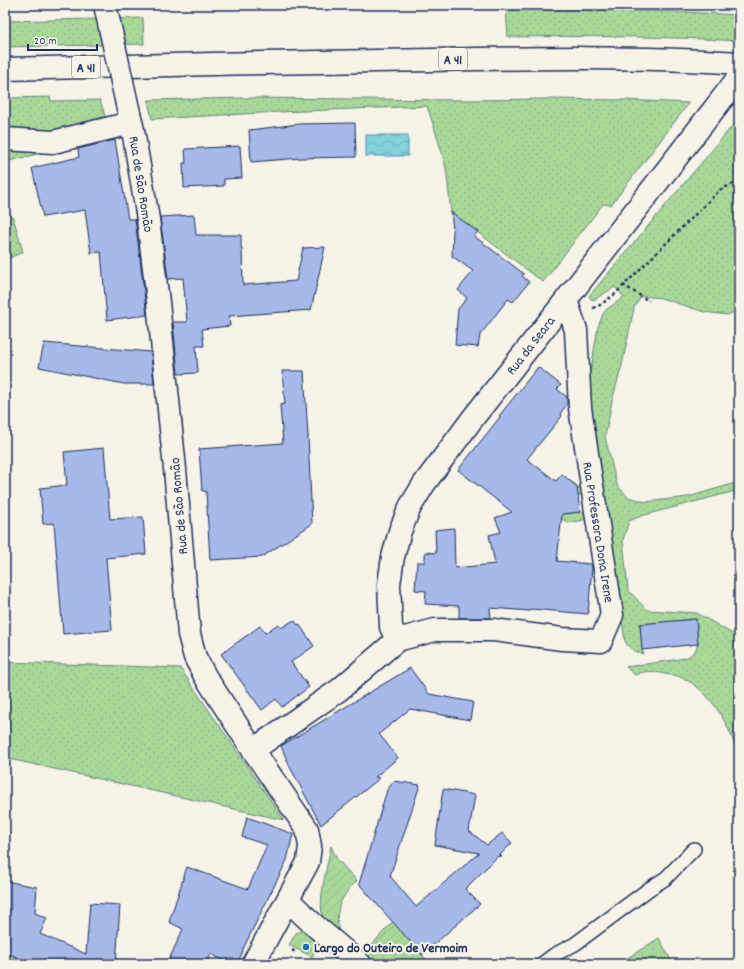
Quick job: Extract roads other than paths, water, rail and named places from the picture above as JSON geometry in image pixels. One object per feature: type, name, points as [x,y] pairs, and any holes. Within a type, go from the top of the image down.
[{"type":"main road","name":"Rua de São Romão","points":[[105,5],[129,113],[148,219],[175,468],[189,634],[195,657],[205,676],[307,829],[310,846],[308,862],[253,964]]},
{"type":"main road","name":"A 41","points":[[5,69],[350,61],[601,58],[666,59],[739,63]]},
{"type":"main road","name":"Rua da Seara","points":[[397,640],[391,627],[389,584],[393,557],[400,531],[410,507],[424,484],[473,418],[739,77]]},
{"type":"main road","points":[[5,139],[53,142],[129,113]]},
{"type":"main road","name":"Rua Professora Dona Irene","points":[[253,750],[339,690],[397,640],[435,630],[494,630],[562,639],[601,641],[612,615],[580,408],[576,330],[566,300]]},
{"type":"main road","points":[[288,900],[313,924],[360,964]]},
{"type":"lane","points":[[542,964],[554,955],[575,944],[666,878],[694,849]]},
{"type":"water","points":[[366,135],[408,135],[408,156],[366,156]]},
{"type":"place","name":"Largo do Outeiro de Vermoim","points":[[306,947]]}]
